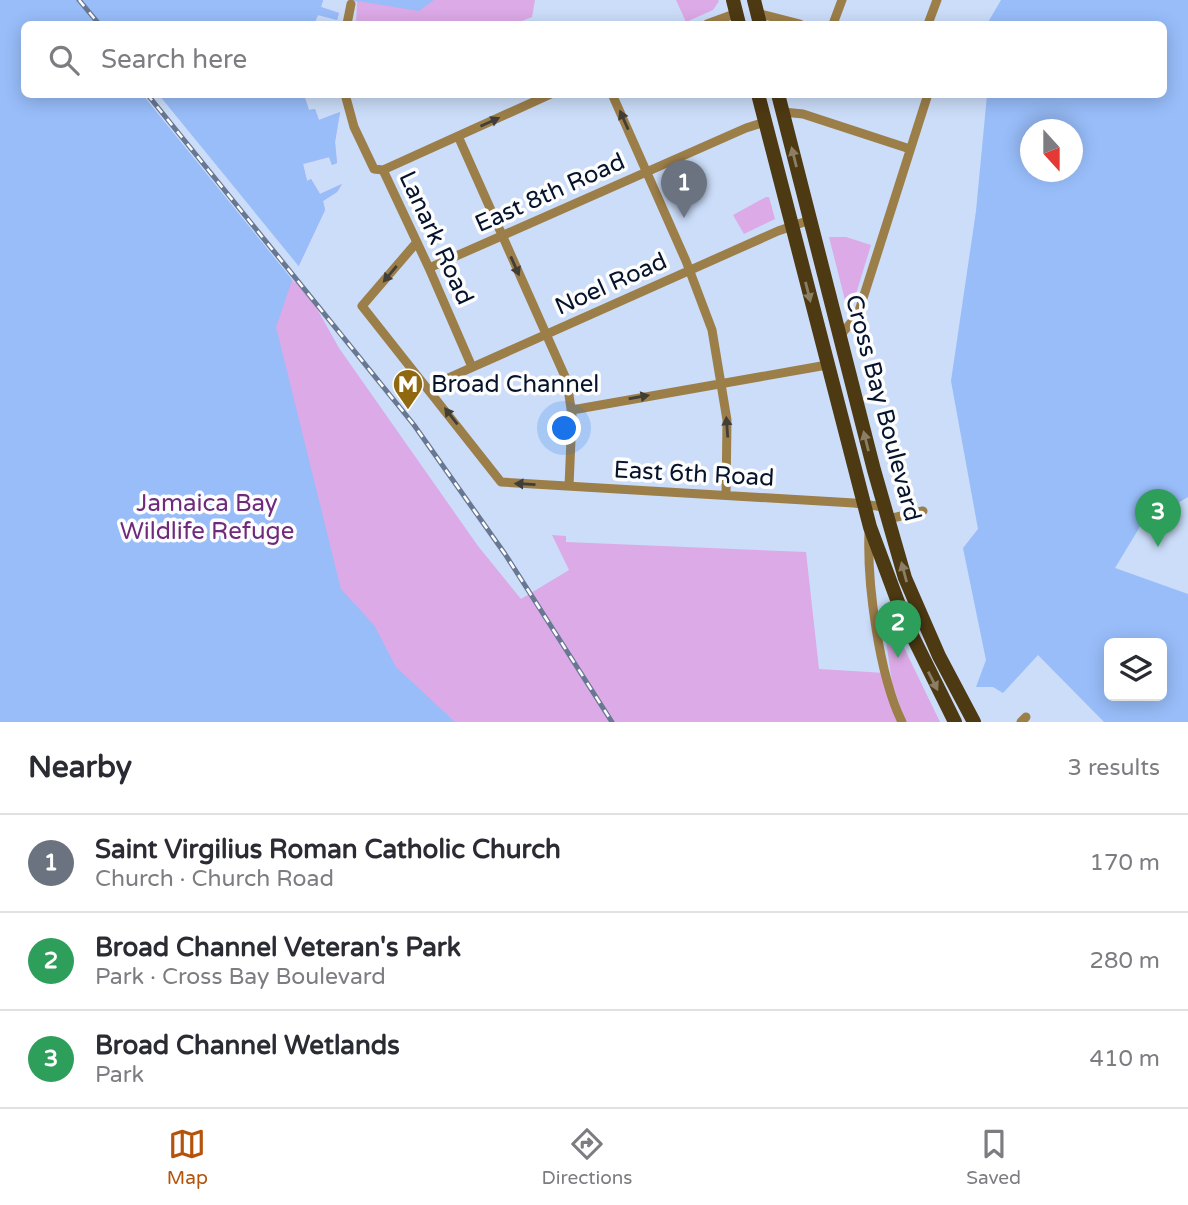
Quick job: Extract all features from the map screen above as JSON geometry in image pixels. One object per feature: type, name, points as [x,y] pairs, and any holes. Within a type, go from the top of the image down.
[{"type":"main road","name":"Cross Bay Boulevard","points":[[759,98],[862,503],[905,621],[956,722]]},
{"type":"main road","name":"Cross Bay Boulevard","points":[[779,98],[905,578],[923,622],[974,722]]},
{"type":"street","points":[[835,21],[842,0]]},
{"type":"street","points":[[929,21],[937,0]]},
{"type":"street","points":[[348,21],[351,4]]},
{"type":"street","points":[[757,12],[789,21]]},
{"type":"street","points":[[715,21],[736,13]]},
{"type":"street","name":"Lanark Road","points":[[346,98],[351,119],[374,169],[383,170],[472,367]]},
{"type":"street","points":[[383,170],[542,98]]},
{"type":"street","points":[[614,98],[689,270],[712,330],[728,428],[726,495]]},
{"type":"street","points":[[840,336],[858,314],[927,98]]},
{"type":"street","points":[[783,113],[803,114],[910,149]]},
{"type":"street","name":"East 8th Road","points":[[429,268],[765,122]]},
{"type":"street","points":[[458,136],[567,381],[572,410],[569,486]]},
{"type":"street","name":"Noel Road","points":[[430,389],[472,367],[689,270],[810,220]]},
{"type":"street","points":[[417,242],[362,306],[430,389]]},
{"type":"street","points":[[572,410],[827,365]]},
{"type":"street","name":"East 6th Road","points":[[430,389],[501,482],[862,503],[886,513]]},
{"type":"street","points":[[886,513],[923,511]]},
{"type":"street","name":"Cross Bay Boulevard","points":[[870,527],[868,561],[885,673],[902,722]]},
{"type":"green space","name":"Jamaica Bay Wildlife Refuge","points":[[0,0],[323,0],[321,7],[339,13],[337,20],[318,15],[315,21],[21,21],[21,98],[305,98],[309,110],[315,109],[319,120],[340,112],[335,142],[337,163],[332,165],[329,157],[303,164],[307,181],[311,179],[320,194],[342,184],[337,192],[323,201],[325,210],[293,278],[316,307],[339,348],[478,546],[521,599],[569,570],[552,535],[566,536],[566,542],[806,552],[819,669],[885,673],[902,722],[0,722]]},
{"type":"green space","points":[[351,0],[535,0],[532,17],[522,21],[356,21],[357,2]]},
{"type":"green space","points":[[676,0],[719,1],[713,10],[686,21]]},
{"type":"green space","points":[[769,197],[775,219],[744,234],[733,215]]},
{"type":"green space","points":[[829,237],[846,237],[871,245],[851,310],[848,312]]},
{"type":"green space","points":[[896,631],[940,722],[906,722],[892,683],[885,633]]},
{"type":"water","name":"Jamaica Bay Wildlife Refuge","points":[[0,0],[323,0],[321,7],[339,13],[337,20],[318,15],[315,21],[21,21],[21,98],[305,98],[309,110],[315,109],[319,120],[340,112],[335,142],[337,163],[332,165],[329,157],[303,164],[307,181],[311,179],[320,194],[342,184],[337,192],[323,201],[325,210],[293,278],[276,327],[341,589],[374,625],[396,667],[455,722],[0,722]]},
{"type":"water","points":[[351,0],[434,0],[419,11]]},
{"type":"water","points":[[1001,0],[1188,0],[1188,497],[1141,525],[1115,568],[1188,594],[1188,722],[1104,722],[1038,655],[1003,693],[993,687],[976,687],[986,660],[963,548],[978,529],[951,381],[976,211],[987,98],[1167,98],[1167,21],[989,21]]},
{"type":"pier","points":[[145,98],[161,98],[301,269],[295,283]]},
{"type":"railway","points":[[79,0],[96,21]]},
{"type":"railway","points":[[150,98],[414,425],[505,554],[612,722]]},
{"type":"place","name":"Saint Virgilius Roman Catholic Church","points":[[684,218]]},
{"type":"place","name":"Broad Channel","points":[[408,411]]},
{"type":"place","name":"Broad Channel Wetlands","points":[[1158,547]]},
{"type":"place","name":"Broad Channel Veteran's Park","points":[[898,658]]}]
